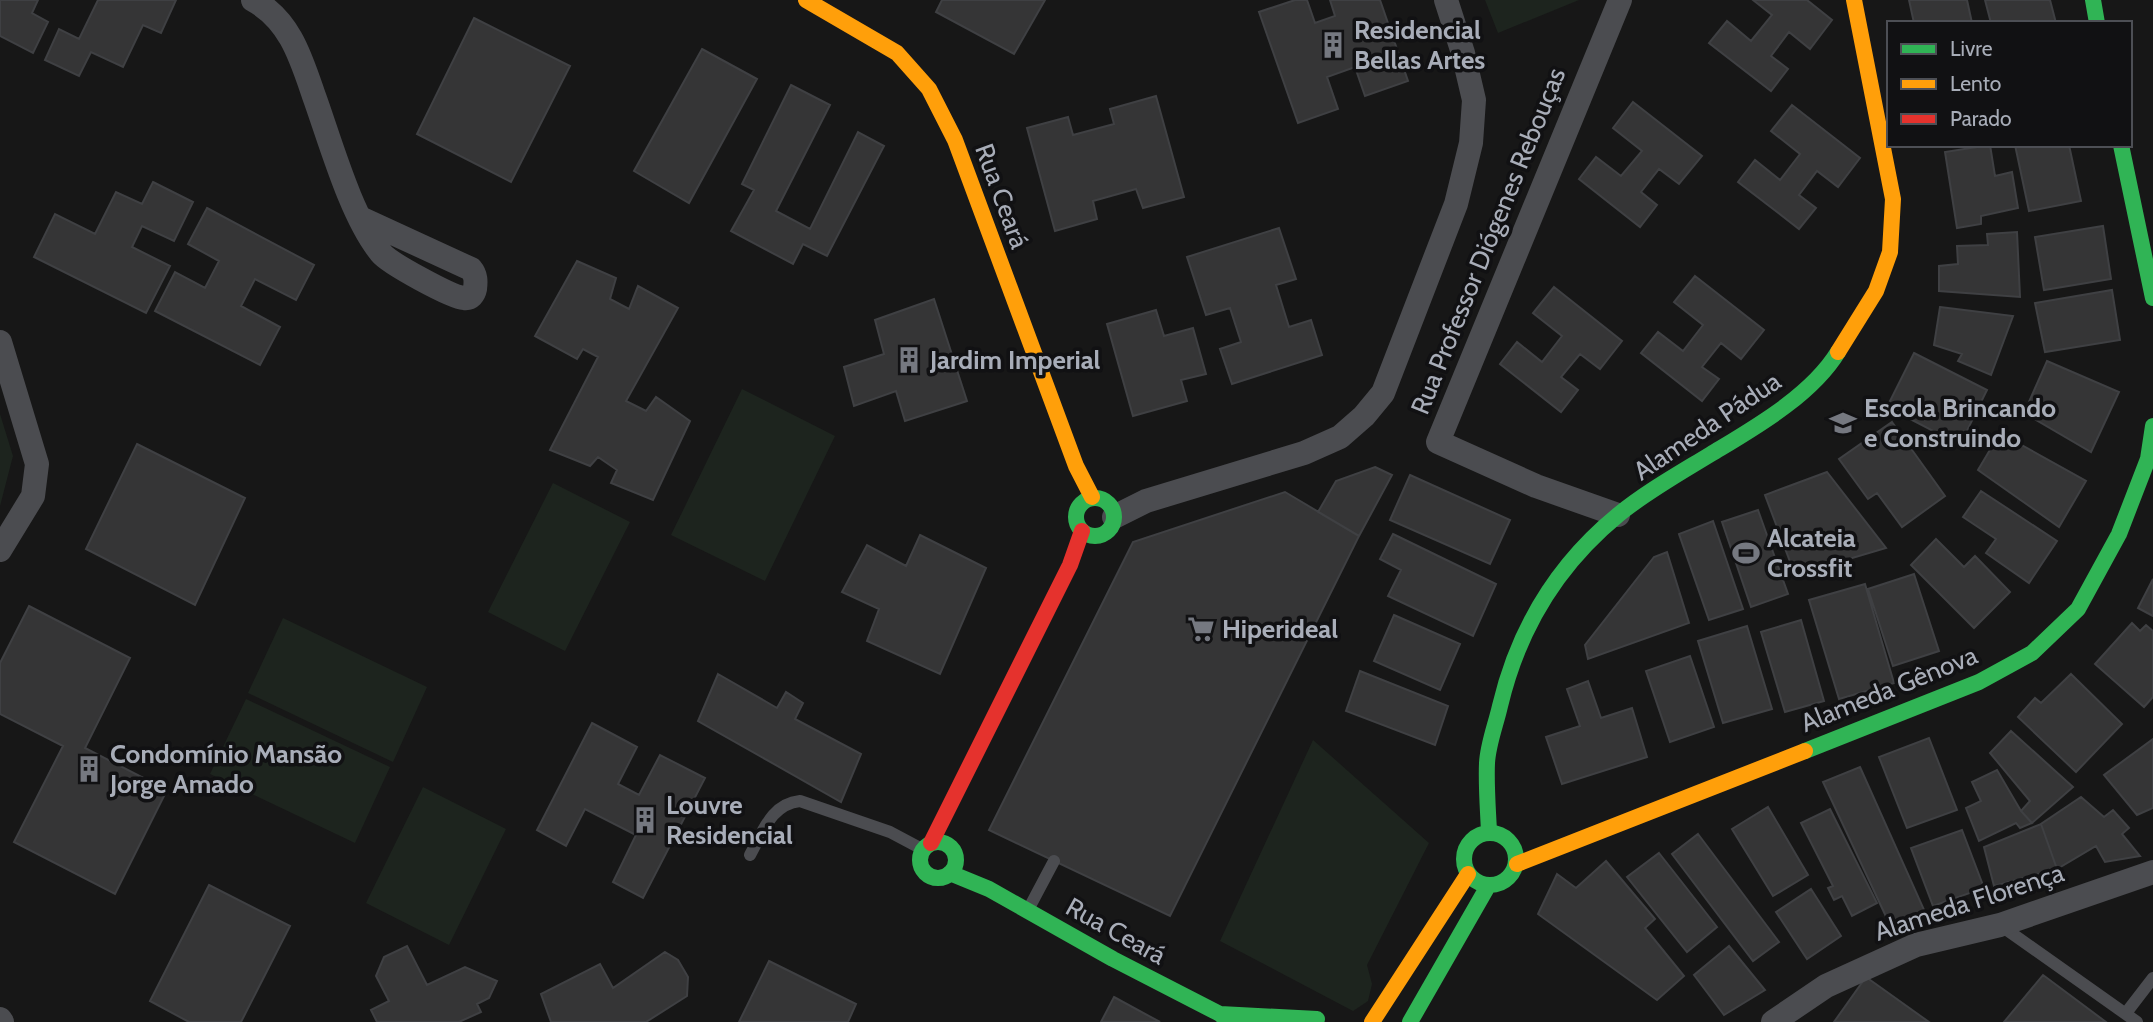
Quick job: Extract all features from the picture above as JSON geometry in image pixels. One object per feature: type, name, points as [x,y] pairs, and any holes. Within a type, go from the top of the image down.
[{"type":"street","points":[[253,0],[267,7],[283,24],[298,49],[341,173],[360,218]]},
{"type":"street","name":"Rua Ceará","points":[[806,0],[897,53],[929,89],[955,140],[1076,466],[1100,505]]},
{"type":"street","points":[[1100,505],[1111,527],[1103,535],[1087,534],[1076,522],[1077,511],[1100,505],[1146,501],[1304,453],[1328,443],[1348,430],[1383,393],[1456,204],[1471,142],[1474,100],[1446,0]]},
{"type":"street","name":"Rua Professor Diógenes Rebouças","points":[[1618,515],[1536,486],[1438,442],[1620,0]]},
{"type":"street","name":"Alameda Pádua","points":[[1489,832],[1487,760],[1506,680],[1525,633],[1550,586],[1585,546],[1618,515],[1794,399],[1831,364],[1876,290],[1890,252],[1893,199],[1854,0]]},
{"type":"street","points":[[2093,0],[2097,21]]},
{"type":"street","points":[[2121,147],[2153,298]]},
{"type":"street","points":[[0,342],[37,464],[33,496],[0,550]]},
{"type":"street","name":"Alameda Gênova","points":[[1517,864],[1979,682],[2032,653],[2078,609],[2119,534],[2148,459],[2153,425]]},
{"type":"street","points":[[932,845],[954,850],[953,868],[946,876],[934,877],[924,871],[920,861],[932,845],[948,808],[1087,534]]},
{"type":"street","points":[[1489,832],[1505,836],[1515,848],[1517,864],[1511,876],[1501,884],[1488,886],[1480,884],[1468,874],[1463,860],[1466,846],[1476,836],[1489,832]]},
{"type":"street","name":"Rua Ceará","points":[[953,868],[1224,1018],[1319,1020]]},
{"type":"street","name":"Alameda Florença","points":[[1773,1022],[1826,986],[1916,945],[2000,925],[2153,872]]},
{"type":"street","points":[[1372,1022],[1468,874]]},
{"type":"street","points":[[1410,1022],[1488,886]]},
{"type":"lane","points":[[750,855],[775,811],[787,802],[800,801],[932,845]]},
{"type":"lane","points":[[1027,911],[1054,861]]},
{"type":"lane","points":[[2000,925],[2131,1018],[2153,978]]},
{"type":"shaded area","points":[[1485,0],[1579,0],[1498,33]]},
{"type":"shaded area","points":[[742,389],[835,436],[765,581],[671,535]]},
{"type":"shaded area","points":[[0,414],[13,456],[0,506]]},
{"type":"shaded area","points":[[553,483],[630,522],[565,651],[488,612]]},
{"type":"shaded area","points":[[283,618],[427,687],[393,762],[248,693]]},
{"type":"shaded area","points":[[246,699],[390,767],[355,843],[210,774]]},
{"type":"shaded area","points":[[1313,740],[1429,843],[1367,965],[1372,984],[1368,1001],[1353,1011],[1220,941]]},
{"type":"shaded area","points":[[423,787],[506,829],[449,945],[366,903]]},
{"type":"building","points":[[0,0],[38,0],[32,13],[48,22],[33,53],[0,36]]},
{"type":"building","points":[[98,0],[176,0],[161,33],[143,25],[123,67],[91,52],[79,76],[45,60],[59,29],[79,39]]},
{"type":"building","points":[[942,0],[1045,0],[1014,54],[936,12]]},
{"type":"building","name":"Residencial Bellas Artes","points":[[1295,0],[1307,0],[1315,23],[1335,16],[1330,0],[1380,0],[1408,81],[1365,96],[1355,67],[1327,77],[1338,109],[1298,123],[1259,12]]},
{"type":"building","points":[[1753,0],[1807,0],[1832,20],[1810,49],[1789,32],[1771,56],[1788,69],[1771,91],[1709,43],[1727,21],[1751,41],[1772,15]]},
{"type":"building","points":[[1909,0],[1967,0],[1972,21],[1914,21]]},
{"type":"building","points":[[1985,0],[2050,0],[2055,21],[1990,21]]},
{"type":"building","points":[[474,18],[570,66],[511,182],[417,134]]},
{"type":"building","points":[[702,49],[757,79],[689,203],[634,171]]},
{"type":"building","points":[[791,85],[830,105],[776,211],[810,229],[858,132],[884,146],[827,256],[803,244],[793,264],[731,231],[754,190],[742,184]]},
{"type":"building","points":[[1156,96],[1184,197],[1143,208],[1136,189],[1093,201],[1097,219],[1055,231],[1027,128],[1068,117],[1073,135],[1114,124],[1110,109]]},
{"type":"building","points":[[1633,102],[1702,156],[1679,184],[1659,169],[1641,192],[1657,205],[1640,227],[1579,179],[1596,157],[1621,176],[1642,151],[1613,128]]},
{"type":"building","points":[[1792,105],[1860,158],[1838,187],[1817,171],[1799,195],[1816,208],[1799,229],[1738,182],[1755,160],[1780,180],[1800,154],[1771,131]]},
{"type":"building","points":[[1990,147],[1995,176],[2012,172],[2018,208],[1981,216],[1981,224],[1957,228],[1945,152]]},
{"type":"building","points":[[2015,147],[2069,147],[2081,201],[2029,211]]},
{"type":"building","points":[[153,182],[193,202],[174,241],[142,226],[132,247],[170,266],[146,313],[34,257],[55,214],[95,234],[116,192],[142,204]]},
{"type":"building","points":[[207,208],[314,265],[296,300],[255,279],[241,306],[280,327],[260,365],[155,311],[175,272],[205,288],[219,261],[188,244]]},
{"type":"building","points":[[2103,226],[2111,279],[2044,290],[2035,237]]},
{"type":"building","points":[[1279,228],[1296,279],[1276,285],[1289,327],[1311,320],[1322,355],[1232,384],[1220,349],[1241,342],[1230,308],[1206,315],[1187,257]]},
{"type":"building","points":[[2017,232],[2020,297],[1939,291],[1939,266],[1958,264],[1957,246],[1988,245],[1987,234]]},
{"type":"building","points":[[577,261],[616,278],[610,299],[629,309],[638,286],[678,308],[626,401],[646,411],[656,397],[690,421],[653,500],[611,483],[617,470],[598,457],[590,466],[550,450],[598,357],[583,349],[577,359],[535,336]]},
{"type":"building","points":[[1695,276],[1764,330],[1741,359],[1721,343],[1702,367],[1719,379],[1702,401],[1641,353],[1658,332],[1683,351],[1703,325],[1674,302]]},
{"type":"building","points":[[1554,287],[1622,341],[1600,369],[1580,354],[1561,377],[1578,390],[1561,412],[1500,364],[1517,342],[1542,362],[1562,336],[1533,313]]},
{"type":"building","points":[[2112,290],[2120,340],[2045,352],[2035,303]]},
{"type":"building","name":"Jardim Imperial","points":[[934,299],[967,401],[905,421],[896,391],[854,406],[844,367],[884,354],[875,320]]},
{"type":"building","points":[[1940,307],[2013,316],[1991,375],[1958,361],[1962,354],[1934,345]]},
{"type":"building","points":[[1156,310],[1164,336],[1193,328],[1206,374],[1181,380],[1187,401],[1133,416],[1107,324]]},
{"type":"building","points":[[1914,353],[1987,390],[1960,445],[1887,407]]},
{"type":"building","points":[[2047,361],[2119,392],[2091,452],[2024,413]]},
{"type":"building","name":"Escola Brincando e Construindo","points":[[1892,422],[1945,496],[1902,527],[1877,493],[1868,499],[1839,459]]},
{"type":"building","points":[[2000,433],[2086,481],[2059,527],[1978,470]]},
{"type":"building","points":[[137,444],[245,498],[195,605],[86,549]]},
{"type":"building","points":[[1375,467],[1392,475],[1359,536],[1318,512],[1336,481]]},
{"type":"building","points":[[1827,472],[1886,548],[1795,575],[1765,495]]},
{"type":"building","points":[[1410,475],[1510,520],[1490,564],[1390,520]]},
{"type":"building","points":[[1981,491],[2057,541],[2029,583],[1986,553],[1996,539],[1963,517]]},
{"type":"building","name":"Hiperideal","points":[[1285,492],[1359,536],[1170,916],[989,830],[1133,542]]},
{"type":"building","points":[[1758,510],[1788,594],[1751,607],[1722,522]]},
{"type":"building","points":[[1713,521],[1743,609],[1709,620],[1679,534]]},
{"type":"building","points":[[1393,534],[1496,584],[1473,636],[1388,596],[1401,570],[1380,559]]},
{"type":"building","points":[[920,535],[986,568],[940,674],[867,641],[879,609],[842,592],[867,545],[906,566]]},
{"type":"building","points":[[1936,539],[1964,567],[1975,556],[2010,592],[1974,628],[1911,565]]},
{"type":"building","points":[[1667,552],[1689,623],[1588,659],[1585,645],[1654,557]]},
{"type":"building","points":[[1914,574],[1939,651],[1893,666],[1868,589]]},
{"type":"building","points":[[2153,579],[2153,616],[2138,608]]},
{"type":"building","points":[[1865,584],[1894,683],[1839,699],[1809,600]]},
{"type":"building","name":"Condomínio Mansão Jorge Amado","points":[[29,606],[130,658],[85,748],[167,790],[115,894],[14,842],[63,746],[0,714],[0,663]]},
{"type":"building","points":[[1394,615],[1460,644],[1440,690],[1374,661]]},
{"type":"building","points":[[1801,620],[1824,701],[1785,712],[1761,632]]},
{"type":"building","points":[[2132,623],[2140,631],[2146,625],[2153,631],[2153,697],[2144,707],[2095,664]]},
{"type":"building","points":[[1747,626],[1772,709],[1723,723],[1698,641]]},
{"type":"building","points":[[1690,656],[1714,727],[1670,742],[1646,671]]},
{"type":"building","points":[[1360,671],[1448,706],[1435,745],[1346,711]]},
{"type":"building","points":[[718,674],[777,708],[786,692],[803,703],[795,719],[861,754],[841,802],[698,721]]},
{"type":"building","points":[[2071,674],[2122,724],[2076,772],[2018,717],[2035,698],[2041,703]]},
{"type":"building","points":[[1588,681],[1601,718],[1632,708],[1647,757],[1562,784],[1546,737],[1580,726],[1567,689]]},
{"type":"building","name":"Louvre Residencial","points":[[592,723],[637,747],[618,784],[639,795],[660,755],[705,778],[643,898],[613,882],[636,835],[585,809],[566,846],[537,830]]},
{"type":"building","points":[[2011,731],[2073,787],[2032,823],[2021,811],[2030,801],[1990,753]]},
{"type":"building","points":[[1929,738],[1957,810],[1907,828],[1879,757]]},
{"type":"building","points":[[2153,739],[2153,808],[2137,815],[2104,775]]},
{"type":"building","points":[[1860,767],[1925,912],[1889,923],[1823,782]]},
{"type":"building","points":[[1997,770],[2021,811],[2032,823],[2020,828],[2016,823],[1979,841],[1966,808],[1981,801],[1972,782]]},
{"type":"building","points":[[2081,797],[2104,817],[2113,810],[2129,828],[2122,834],[2140,856],[2105,862],[2096,846],[2057,869],[2041,824]]},
{"type":"building","points":[[1768,807],[1808,875],[1773,896],[1732,829]]},
{"type":"building","points":[[1830,809],[1877,903],[1852,916],[1842,896],[1834,900],[1828,888],[1833,886],[1801,823]]},
{"type":"building","points":[[2041,824],[2057,869],[1994,886],[1984,847]]},
{"type":"building","points":[[1962,830],[1984,888],[1933,906],[1911,848]]},
{"type":"building","points":[[1698,834],[1779,942],[1753,961],[1672,854]]},
{"type":"building","points":[[1659,853],[1717,927],[1687,952],[1627,877]]},
{"type":"building","points":[[1606,861],[1655,919],[1645,928],[1684,976],[1657,1000],[1538,914],[1557,874],[1576,888]]},
{"type":"building","points":[[209,885],[290,926],[241,1022],[189,1022],[150,1001]]},
{"type":"building","points":[[1811,889],[1841,936],[1807,959],[1776,912]]},
{"type":"building","points":[[407,946],[427,985],[465,967],[497,981],[489,998],[477,1004],[481,1012],[459,1022],[377,1022],[371,1010],[389,1001],[376,976],[384,957]]},
{"type":"building","points":[[1729,946],[1765,990],[1724,1015],[1694,975]]},
{"type":"building","points":[[665,952],[678,960],[688,977],[687,996],[646,1022],[551,1022],[541,994],[600,964],[613,988]]},
{"type":"building","points":[[769,961],[856,1004],[848,1022],[739,1022]]},
{"type":"building","points":[[2043,975],[2106,1022],[2004,1022]]},
{"type":"building","points":[[1866,977],[1929,1022],[1834,1022]]},
{"type":"building","points":[[1114,997],[1160,1022],[1101,1022]]},
{"type":"traffic: fast","points":[[2093,0],[2097,21]]},
{"type":"traffic: fast","points":[[2121,147],[2153,298]]},
{"type":"traffic: fast","points":[[1489,832],[1487,763],[1490,741],[1517,651],[1529,625],[1559,577],[1576,555],[1618,515],[1780,410],[1813,383],[1838,352]]},
{"type":"traffic: fast","points":[[1805,751],[1979,682],[2032,653],[2078,609],[2119,534],[2148,459],[2153,426]]},
{"type":"traffic: fast","points":[[1095,498],[1108,504],[1114,517],[1108,530],[1095,536],[1082,530],[1076,517],[1082,504],[1095,498]]},
{"type":"traffic: fast","points":[[1490,833],[1509,840],[1516,859],[1509,878],[1490,885],[1471,878],[1464,859],[1471,840],[1490,833]]},
{"type":"traffic: fast","points":[[938,842],[951,847],[956,860],[951,873],[938,878],[925,873],[920,860],[925,847],[938,842]]},
{"type":"traffic: fast","points":[[950,873],[989,889],[1113,959],[1220,1014],[1229,1022]]},
{"type":"traffic: fast","points":[[1410,1022],[1488,886]]},
{"type":"traffic: fast","points":[[1220,1014],[1317,1019]]},
{"type":"traffic: slow","points":[[806,0],[897,53],[929,89],[955,140],[1076,466],[1092,497]]},
{"type":"traffic: slow","points":[[1838,352],[1876,291],[1890,252],[1893,199],[1854,0]]},
{"type":"traffic: slow","points":[[1517,864],[1805,751]]},
{"type":"traffic: slow","points":[[1372,1022],[1468,874]]},
{"type":"traffic: jam","points":[[931,843],[1070,565],[1082,531]]},
{"type":"place","name":"Residencial Bellas Artes","points":[[1333,45]]},
{"type":"place","name":"Jardim Imperial","points":[[909,360]]},
{"type":"place","name":"Escola Brincando e Construindo","points":[[1843,423]]},
{"type":"place","name":"Alcateia Crossfit","points":[[1746,553]]},
{"type":"place","name":"Hiperideal","points":[[1201,629]]},
{"type":"place","name":"Condomínio Mansão Jorge Amado","points":[[89,769]]},
{"type":"place","name":"Louvre Residencial","points":[[645,820]]}]
